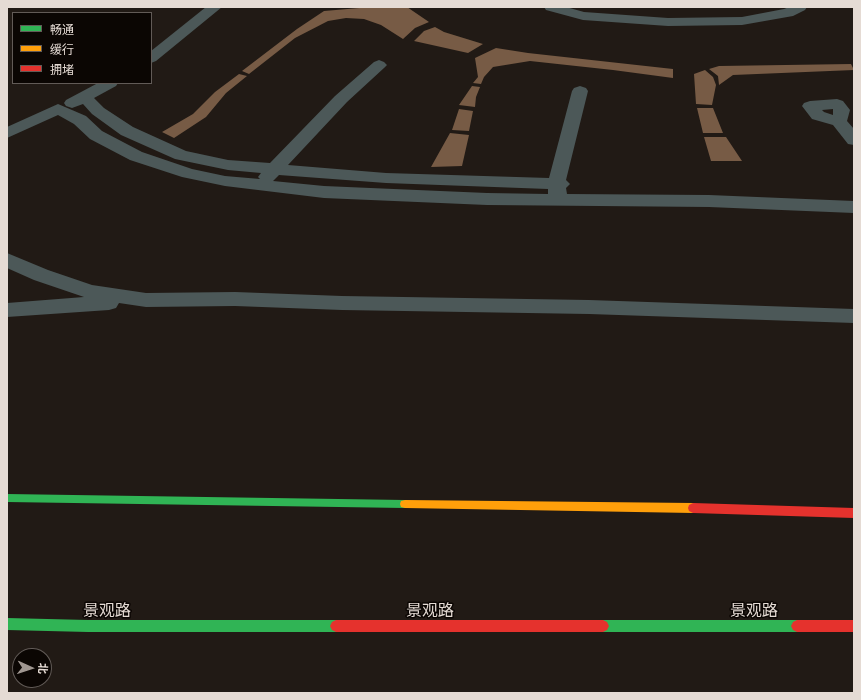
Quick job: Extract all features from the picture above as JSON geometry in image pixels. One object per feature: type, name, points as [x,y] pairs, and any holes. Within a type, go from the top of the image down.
[{"type":"street","points":[[152,57],[215,7]]},
{"type":"street","points":[[551,7],[583,16],[668,22],[742,21],[788,13],[800,7]]},
{"type":"street","points":[[663,7],[668,22]]},
{"type":"street","points":[[262,185],[273,170],[341,99],[379,65]]},
{"type":"street","points":[[7,133],[85,97],[108,84]]},
{"type":"street","points":[[557,191],[580,91]]},
{"type":"street","points":[[85,97],[98,111],[127,131],[180,155],[228,166],[709,201],[854,207]]},
{"type":"street","points":[[58,109],[80,120],[96,135],[136,156],[188,174],[225,182],[324,192],[487,199],[557,191],[696,186],[854,194]]},
{"type":"street","points":[[839,121],[854,140]]},
{"type":"street","points":[[7,260],[41,275],[90,292],[146,300]]},
{"type":"street","points":[[7,310],[146,300],[235,299],[854,316]]},
{"type":"street","points":[[7,498],[757,509],[854,513]]},
{"type":"street","name":"景观路","points":[[7,624],[88,626],[854,626]]},
{"type":"shaded area","points":[[371,7],[407,7],[429,22],[415,28],[403,39],[381,25],[364,19],[346,18],[328,21],[295,38],[249,74],[242,71],[297,29],[324,11]]},
{"type":"shaded area","points":[[435,27],[444,32],[483,44],[468,53],[414,41],[424,31]]},
{"type":"shaded area","points":[[496,48],[673,69],[673,78],[530,61],[493,67],[484,77],[481,84],[473,83],[478,77],[475,58]]},
{"type":"shaded area","points":[[851,64],[854,70],[733,75],[719,85],[718,76],[709,69],[719,66]]},
{"type":"shaded area","points":[[705,70],[713,77],[716,85],[712,105],[696,104],[694,74]]},
{"type":"shaded area","points":[[239,74],[247,76],[226,93],[206,117],[174,138],[162,132],[193,114],[215,92]]},
{"type":"shaded area","points":[[472,86],[480,87],[476,97],[475,107],[459,105]]},
{"type":"shaded area","points":[[697,108],[713,108],[723,133],[703,133]]},
{"type":"shaded area","points":[[459,109],[473,111],[469,131],[452,130]]},
{"type":"shaded area","points":[[450,133],[469,135],[462,166],[431,167]]},
{"type":"shaded area","points":[[704,137],[726,137],[742,161],[711,161]]},
{"type":"traffic: fast","points":[[7,498],[405,504]]},
{"type":"traffic: fast","points":[[7,624],[88,626],[336,626]]},
{"type":"traffic: fast","points":[[603,626],[797,626]]},
{"type":"traffic: slow","points":[[405,504],[693,508]]},
{"type":"traffic: jam","points":[[693,508],[854,513]]},
{"type":"traffic: jam","points":[[336,626],[603,626]]},
{"type":"traffic: jam","points":[[797,626],[854,626]]}]
